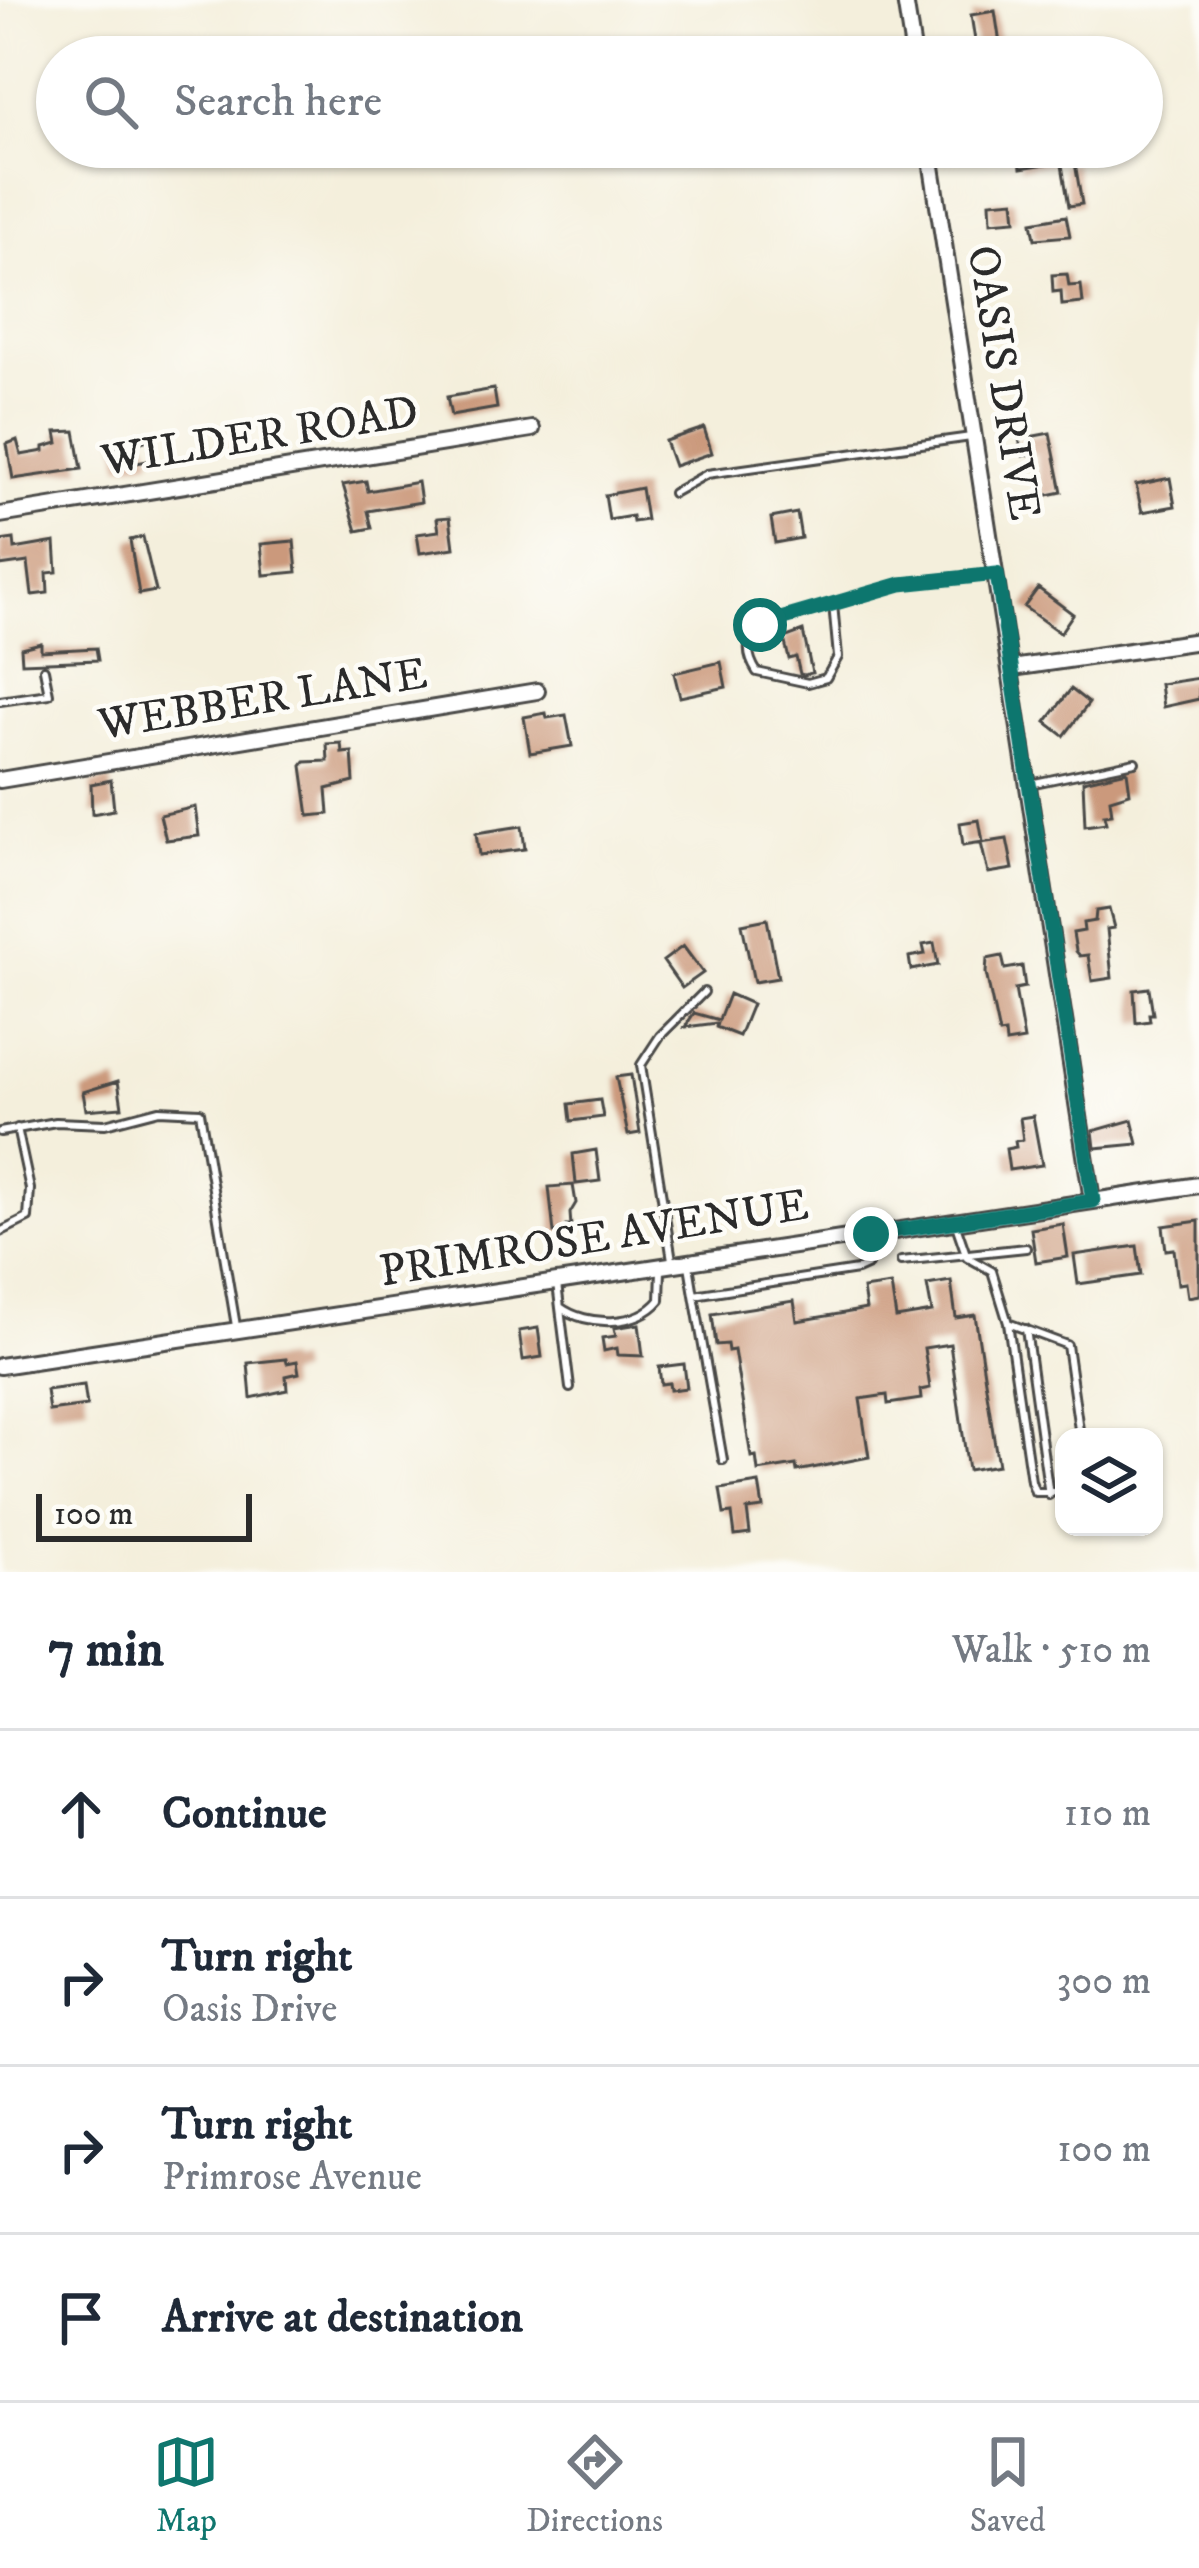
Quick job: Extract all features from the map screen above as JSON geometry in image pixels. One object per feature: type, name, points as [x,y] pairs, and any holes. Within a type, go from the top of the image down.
[{"type":"street","points":[[905,0],[911,36]]},
{"type":"street","name":"OASIS DRIVE","points":[[931,168],[1093,1201]]},
{"type":"street","name":"WILDER ROAD","points":[[0,515],[532,430]]},
{"type":"street","points":[[1012,668],[1199,640]]},
{"type":"street","name":"WEBBER LANE","points":[[0,780],[537,692]]},
{"type":"street","name":"PRIMROSE AVENUE","points":[[0,1366],[1199,1185]]},
{"type":"lane","points":[[673,493],[707,473],[975,436]]},
{"type":"lane","points":[[833,604],[838,658],[826,678],[808,683],[757,672],[748,648],[751,634],[760,625],[901,584],[997,574]]},
{"type":"lane","points":[[0,701],[49,694],[44,669]]},
{"type":"lane","points":[[1030,784],[1135,762]]},
{"type":"lane","points":[[704,992],[660,1036],[641,1065],[674,1264],[694,1295],[723,1460]]},
{"type":"lane","points":[[0,1132],[56,1122],[105,1124],[159,1110],[200,1112],[236,1330]]},
{"type":"lane","points":[[0,1232],[28,1218],[30,1189],[17,1128]]},
{"type":"lane","points":[[955,1221],[967,1257],[992,1271],[1008,1323],[1031,1481],[1036,1492],[1055,1494]]},
{"type":"lane","points":[[694,1295],[856,1270],[868,1265],[871,1234]]},
{"type":"lane","points":[[901,1261],[1026,1248]]},
{"type":"lane","points":[[560,1307],[586,1320],[638,1316],[660,1300],[674,1264]]},
{"type":"lane","points":[[556,1281],[570,1388]]},
{"type":"lane","points":[[1008,1323],[1066,1345],[1079,1428]]},
{"type":"lane","points":[[1026,1329],[1049,1495]]},
{"type":"building","points":[[995,11],[999,36],[974,36],[971,15]]},
{"type":"building","points":[[1063,168],[1076,168],[1082,204],[1069,206]]},
{"type":"building","points":[[1014,200],[1016,220],[991,222],[990,202]]},
{"type":"building","points":[[1066,216],[1070,236],[1035,239],[1032,222]]},
{"type":"building","points":[[1067,274],[1069,286],[1081,285],[1083,303],[1062,305],[1061,291],[1053,292],[1052,275]]},
{"type":"building","points":[[494,389],[497,408],[451,416],[447,397]]},
{"type":"building","points":[[704,428],[712,453],[674,466],[665,441]]},
{"type":"building","points":[[75,431],[82,469],[13,479],[7,444],[17,440],[21,455],[44,451],[58,443],[56,432]]},
{"type":"building","points":[[1050,433],[1062,492],[1043,496],[1035,453],[1023,456],[1019,439]]},
{"type":"building","points":[[132,435],[134,444],[148,440],[153,460],[120,466],[116,438]]},
{"type":"building","points":[[1170,478],[1175,506],[1142,512],[1136,485]]},
{"type":"building","points":[[366,481],[368,491],[418,482],[421,502],[368,511],[372,528],[357,531],[343,485]]},
{"type":"building","points":[[641,488],[646,520],[633,522],[632,516],[609,520],[605,495]]},
{"type":"building","points":[[797,513],[801,538],[775,543],[771,518]]},
{"type":"building","points":[[450,517],[454,548],[420,553],[417,534],[439,531],[437,518]]},
{"type":"building","points":[[143,537],[156,591],[139,594],[130,540]]},
{"type":"building","points":[[14,539],[15,549],[55,542],[57,572],[47,573],[48,593],[32,595],[28,562],[0,566],[0,541]]},
{"type":"building","points":[[294,541],[297,572],[264,575],[261,544]]},
{"type":"building","points":[[1038,588],[1073,614],[1060,633],[1024,607]]},
{"type":"building","points":[[803,631],[812,673],[804,675],[796,657],[789,659],[784,638]]},
{"type":"building","points":[[41,643],[41,651],[96,648],[98,660],[22,663],[21,648]]},
{"type":"building","points":[[721,662],[726,687],[680,697],[674,673]]},
{"type":"building","points":[[1199,678],[1199,699],[1163,707],[1160,684]]},
{"type":"building","points":[[1071,689],[1089,703],[1064,736],[1046,722]]},
{"type":"building","points":[[546,713],[547,718],[566,715],[572,746],[530,753],[524,717]]},
{"type":"building","points":[[341,743],[342,753],[352,752],[354,782],[327,789],[329,814],[309,816],[302,766],[328,761],[327,744]]},
{"type":"building","points":[[1127,771],[1130,793],[1110,799],[1112,814],[1104,815],[1106,823],[1085,826],[1083,781]]},
{"type":"building","points":[[111,780],[114,810],[92,814],[91,784]]},
{"type":"building","points":[[195,807],[199,836],[166,840],[160,815]]},
{"type":"building","points":[[979,820],[983,842],[963,845],[960,823]]},
{"type":"building","points":[[522,826],[525,849],[479,855],[476,833]]},
{"type":"building","points":[[1007,839],[1013,869],[988,873],[981,843]]},
{"type":"building","points":[[1109,909],[1114,928],[1107,929],[1112,978],[1092,981],[1088,955],[1076,951],[1073,933],[1084,931],[1083,923],[1095,921],[1096,911]]},
{"type":"building","points":[[767,919],[778,978],[754,982],[742,924]]},
{"type":"building","points":[[934,943],[938,965],[911,970],[909,957],[925,954],[923,945]]},
{"type":"building","points":[[683,946],[703,973],[682,988],[663,961]]},
{"type":"building","points":[[1002,956],[1005,969],[1022,966],[1025,987],[1015,989],[1024,1040],[1006,1043],[1005,1033],[999,1034],[986,973],[987,959]]},
{"type":"building","points":[[1149,988],[1153,1014],[1149,1014],[1150,1021],[1136,1023],[1134,990]]},
{"type":"building","points":[[729,994],[752,1004],[739,1036],[716,1027],[717,1023],[685,1027],[694,1013],[719,1020]]},
{"type":"building","points":[[631,1075],[640,1133],[628,1135],[616,1077]]},
{"type":"building","points":[[118,1081],[122,1107],[86,1110],[83,1092]]},
{"type":"building","points":[[600,1100],[603,1117],[571,1121],[569,1104]]},
{"type":"building","points":[[1033,1116],[1042,1165],[1009,1170],[1006,1149],[1023,1140],[1020,1118]]},
{"type":"building","points":[[1132,1120],[1138,1144],[1095,1148],[1093,1131]]},
{"type":"building","points":[[596,1150],[600,1181],[576,1184],[573,1154]]},
{"type":"building","points":[[573,1185],[576,1203],[570,1213],[571,1226],[566,1226],[566,1232],[554,1233],[549,1187]]},
{"type":"building","points":[[1199,1221],[1199,1295],[1188,1297],[1186,1283],[1178,1284],[1174,1249],[1166,1250],[1163,1226]]},
{"type":"building","points":[[1063,1224],[1068,1257],[1036,1262],[1031,1229]]},
{"type":"building","points":[[1137,1246],[1141,1275],[1078,1284],[1074,1255]]},
{"type":"building","points":[[951,1281],[956,1318],[975,1315],[998,1465],[968,1470],[950,1344],[924,1348],[930,1388],[920,1390],[921,1399],[888,1404],[887,1395],[860,1399],[869,1457],[797,1471],[796,1465],[758,1471],[756,1456],[751,1457],[734,1350],[728,1351],[727,1344],[716,1345],[712,1314],[794,1301],[797,1321],[866,1309],[863,1289],[891,1285],[896,1318],[932,1312],[927,1285]]},
{"type":"building","points":[[639,1324],[643,1356],[618,1355],[617,1348],[604,1351],[602,1338],[616,1336],[614,1328]]},
{"type":"building","points":[[538,1328],[542,1357],[523,1360],[519,1331]]},
{"type":"building","points":[[286,1359],[287,1363],[297,1361],[299,1373],[286,1376],[287,1390],[251,1398],[248,1363]]},
{"type":"building","points":[[684,1364],[687,1388],[670,1390],[669,1383],[661,1384],[659,1367]]},
{"type":"building","points":[[84,1385],[87,1406],[49,1411],[46,1390]]},
{"type":"building","points":[[759,1483],[763,1508],[747,1510],[750,1534],[735,1536],[732,1513],[724,1514],[720,1489]]},
{"type":"route","points":[[760,625],[901,584],[997,574],[1093,1201],[871,1234]]}]
